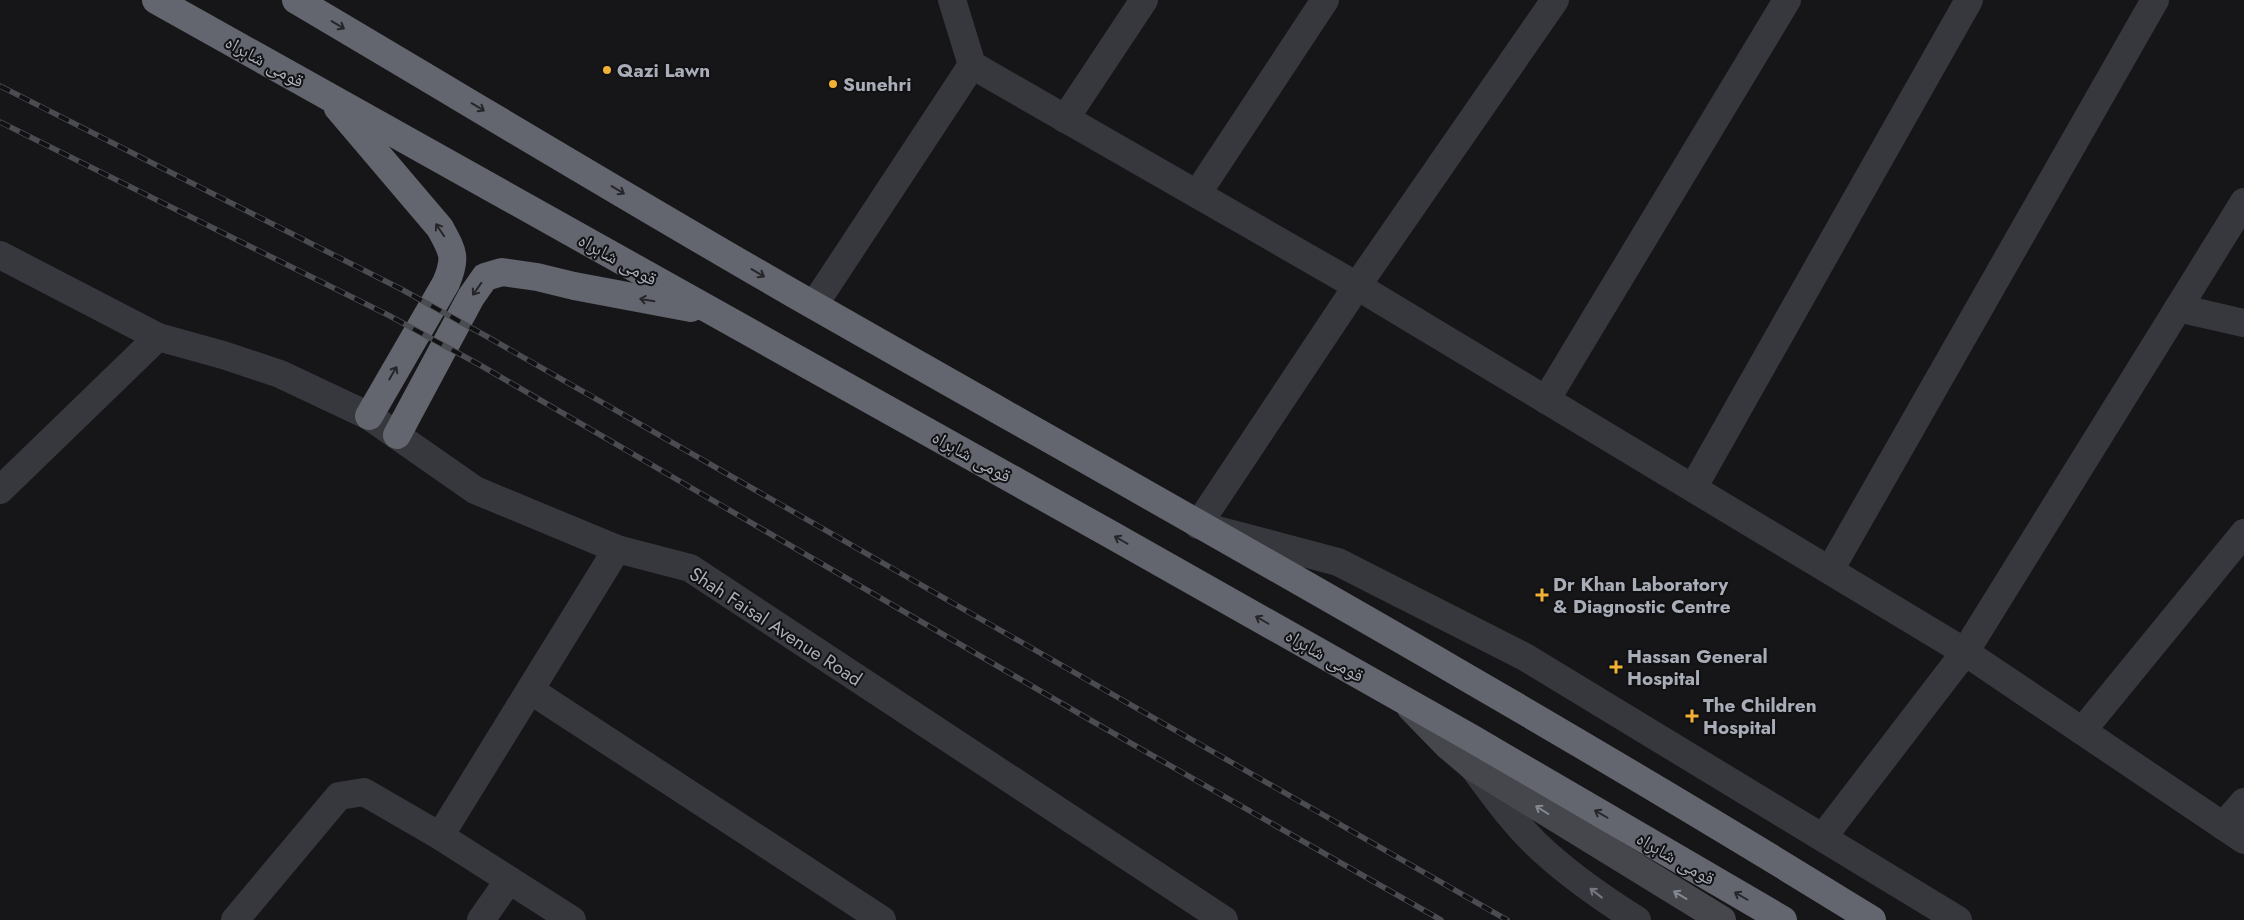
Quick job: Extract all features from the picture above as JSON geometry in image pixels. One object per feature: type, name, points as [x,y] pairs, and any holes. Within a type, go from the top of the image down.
[{"type":"highway","name":"قومی شاہراہ","points":[[156,0],[1404,700],[1784,920]]},
{"type":"highway","points":[[296,0],[814,305],[1481,686],[1767,854],[1872,920]]},
{"type":"highway","points":[[328,96],[440,228],[453,251],[454,265],[446,283],[369,416]]},
{"type":"highway","points":[[397,435],[471,297],[485,277],[502,272],[537,277],[574,286],[712,312]]},
{"type":"main road","points":[[1404,700],[1447,745],[1473,767],[1722,920]]},
{"type":"street","points":[[952,0],[972,65],[1357,286],[1965,652],[2233,833],[2244,802]]},
{"type":"street","points":[[1065,119],[1144,0]]},
{"type":"street","points":[[1197,194],[1325,0]]},
{"type":"street","points":[[1555,0],[1357,286],[1198,525],[1338,562],[1525,657],[1958,920]]},
{"type":"street","points":[[1546,400],[1787,0]]},
{"type":"street","points":[[1693,488],[1970,0]]},
{"type":"street","points":[[1830,570],[2156,0]]},
{"type":"street","points":[[814,305],[972,65]]},
{"type":"street","points":[[1823,837],[1965,652],[2244,202]]},
{"type":"street","name":"Shah Faisal Avenue Road","points":[[0,254],[158,337],[223,355],[280,374],[369,416],[475,490],[617,549],[690,568],[1224,920]]},
{"type":"street","points":[[2178,308],[2244,323]]},
{"type":"street","points":[[0,490],[158,337]]},
{"type":"street","points":[[2082,731],[2244,533]]},
{"type":"street","points":[[440,836],[617,549]]},
{"type":"street","points":[[530,690],[882,920]]},
{"type":"street","points":[[1473,767],[1510,817],[1536,845],[1607,902],[1637,920]]},
{"type":"street","points":[[235,920],[339,796],[364,792],[440,836],[572,920]]},
{"type":"street","points":[[481,920],[509,880]]},
{"type":"railway","points":[[0,86],[401,289],[486,336],[1507,920]]},
{"type":"railway","points":[[0,122],[388,315],[480,365],[1092,721],[1441,920]]},
{"type":"place","name":"Qazi Lawn","points":[[607,70]]},
{"type":"place","name":"Sunehri","points":[[833,84]]},
{"type":"place","name":"Dr Khan Laboratory & Diagnostic Centre","points":[[1542,595]]},
{"type":"place","name":"Hassan General Hospital","points":[[1616,667]]},
{"type":"place","name":"The Children Hospital","points":[[1692,716]]}]
